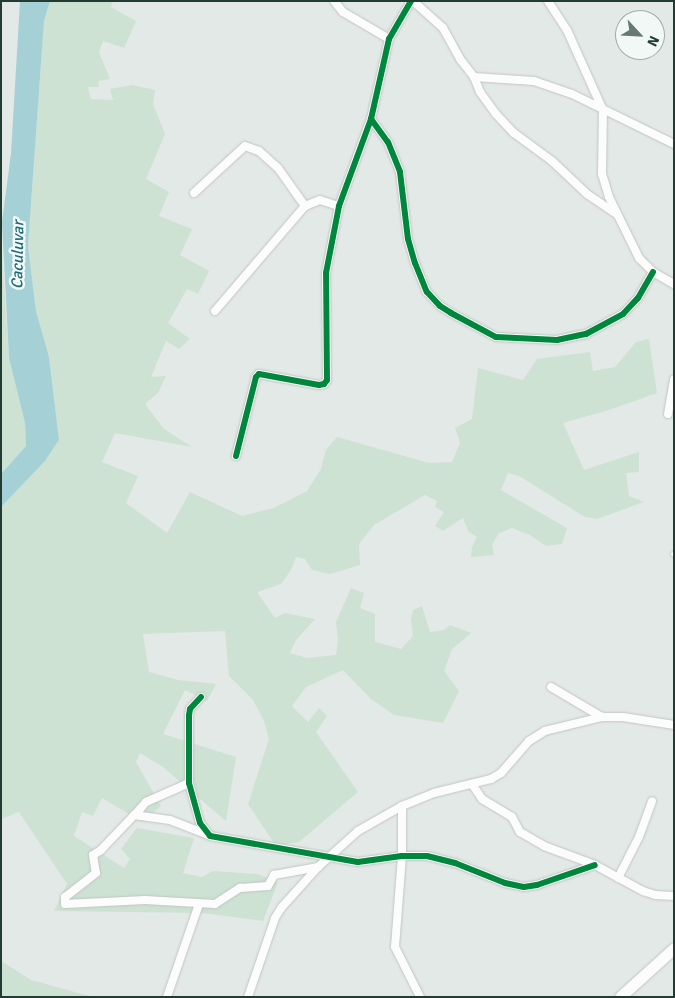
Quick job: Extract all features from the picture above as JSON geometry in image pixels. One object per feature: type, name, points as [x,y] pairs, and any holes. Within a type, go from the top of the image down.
[{"type":"main road","points":[[620,997],[674,948]]},
{"type":"street","points":[[334,1],[343,12],[389,39]]},
{"type":"street","points":[[236,456],[256,377],[259,374],[319,385],[327,380],[326,273],[339,206],[371,119],[389,39],[412,1],[443,28],[460,59],[474,77],[480,92],[496,114],[514,132],[552,161],[587,194],[617,214]]},
{"type":"street","points":[[548,1],[567,30],[603,110],[602,174],[609,196],[639,258],[653,272],[673,285]]},
{"type":"street","points":[[474,77],[534,81],[572,94],[674,144]]},
{"type":"street","points":[[371,119],[388,142],[400,172],[408,239],[415,263],[427,292],[440,306],[451,313],[496,337],[557,340],[586,334],[623,314],[638,298],[653,272]]},
{"type":"street","points":[[194,193],[245,146],[259,151],[278,168],[305,206]]},
{"type":"street","points":[[215,312],[305,206],[320,200],[339,206]]},
{"type":"street","points":[[668,414],[674,380]]},
{"type":"street","points":[[551,687],[602,717]]},
{"type":"street","points":[[201,697],[190,709],[189,715],[189,783],[200,822],[210,836]]},
{"type":"street","points":[[248,997],[275,918],[282,907],[318,867],[358,831],[402,806],[434,793],[491,779],[501,773],[529,741],[545,730],[602,717],[623,717],[674,725]]},
{"type":"street","points":[[189,783],[146,802],[94,855],[96,873],[65,897],[65,904],[145,900],[199,904],[219,903],[240,888],[268,886],[274,875],[318,867]]},
{"type":"street","points":[[472,784],[482,799],[512,817],[520,832],[544,846],[595,865],[655,895],[674,896]]},
{"type":"street","points":[[618,878],[639,836],[652,801]]},
{"type":"street","points":[[402,806],[402,856],[395,947],[420,997]]},
{"type":"street","points":[[134,815],[170,820],[210,836],[358,862],[402,856],[427,856],[455,863],[505,883],[524,887],[546,882],[595,865]]},
{"type":"street","points":[[167,997],[199,904]]},
{"type":"green space","points":[[50,1],[113,1],[111,7],[136,21],[124,48],[103,41],[99,52],[110,79],[98,81],[99,87],[88,87],[91,99],[113,100],[110,89],[132,85],[155,90],[153,104],[165,134],[146,179],[169,192],[159,216],[192,229],[180,255],[209,271],[198,294],[187,289],[168,323],[190,339],[179,349],[166,341],[151,377],[166,376],[158,393],[145,404],[164,429],[192,447],[115,433],[102,462],[138,476],[126,503],[167,533],[190,492],[242,516],[274,508],[307,491],[321,469],[326,450],[337,437],[429,463],[452,462],[460,443],[455,428],[472,419],[478,368],[523,380],[537,359],[590,352],[593,371],[615,367],[636,342],[649,339],[657,393],[609,410],[563,423],[584,470],[639,452],[639,472],[626,473],[629,496],[644,502],[597,519],[585,517],[519,476],[508,473],[501,490],[567,528],[562,544],[546,546],[530,535],[512,528],[499,533],[492,545],[494,555],[471,557],[472,547],[477,537],[468,531],[463,518],[443,531],[435,526],[444,512],[435,507],[437,501],[425,495],[374,525],[359,544],[360,565],[330,574],[312,570],[305,559],[296,557],[291,570],[281,584],[257,592],[275,618],[285,613],[315,619],[296,640],[290,653],[307,658],[336,655],[338,640],[336,622],[351,588],[364,593],[360,608],[375,614],[375,642],[401,649],[413,636],[411,620],[413,610],[422,606],[430,632],[444,630],[450,625],[471,633],[452,649],[444,671],[459,691],[443,723],[394,715],[371,699],[343,670],[306,687],[292,706],[308,722],[319,708],[327,716],[316,732],[358,792],[299,842],[276,846],[248,804],[269,739],[264,721],[253,700],[229,676],[225,631],[143,634],[149,672],[178,680],[216,684],[207,701],[185,690],[163,734],[236,757],[226,821],[163,767],[140,753],[136,762],[161,806],[142,822],[102,798],[93,816],[82,812],[74,836],[124,868],[130,859],[121,849],[137,828],[194,838],[183,873],[202,877],[213,871],[257,874],[278,882],[263,921],[203,913],[54,911],[67,884],[19,812],[1,819],[1,507],[45,461],[59,440],[49,357],[36,311],[28,246],[44,21]]},
{"type":"green space","points":[[1,237],[9,358],[25,423],[26,446],[1,474]]},
{"type":"green space","points":[[1,961],[31,980],[93,997],[1,997]]},
{"type":"water","name":"Caculuvar","points":[[20,1],[50,1],[44,21],[28,246],[36,311],[49,357],[59,440],[45,461],[1,507],[1,474],[26,446],[25,423],[9,358],[2,222],[11,153]]},
{"type":"cycle path","points":[[236,456],[256,377],[259,374],[319,385],[324,384],[327,380],[326,273],[339,206],[371,119],[389,39],[411,1]]},
{"type":"cycle path","points":[[371,119],[388,142],[400,172],[408,239],[415,263],[427,292],[440,306],[451,313],[496,337],[557,340],[586,334],[623,314],[638,298],[653,272]]},
{"type":"cycle path","points":[[201,697],[190,709],[189,715],[189,783],[200,823],[210,836],[358,862],[402,856],[427,856],[455,863],[505,883],[524,887],[537,885],[595,865]]}]
